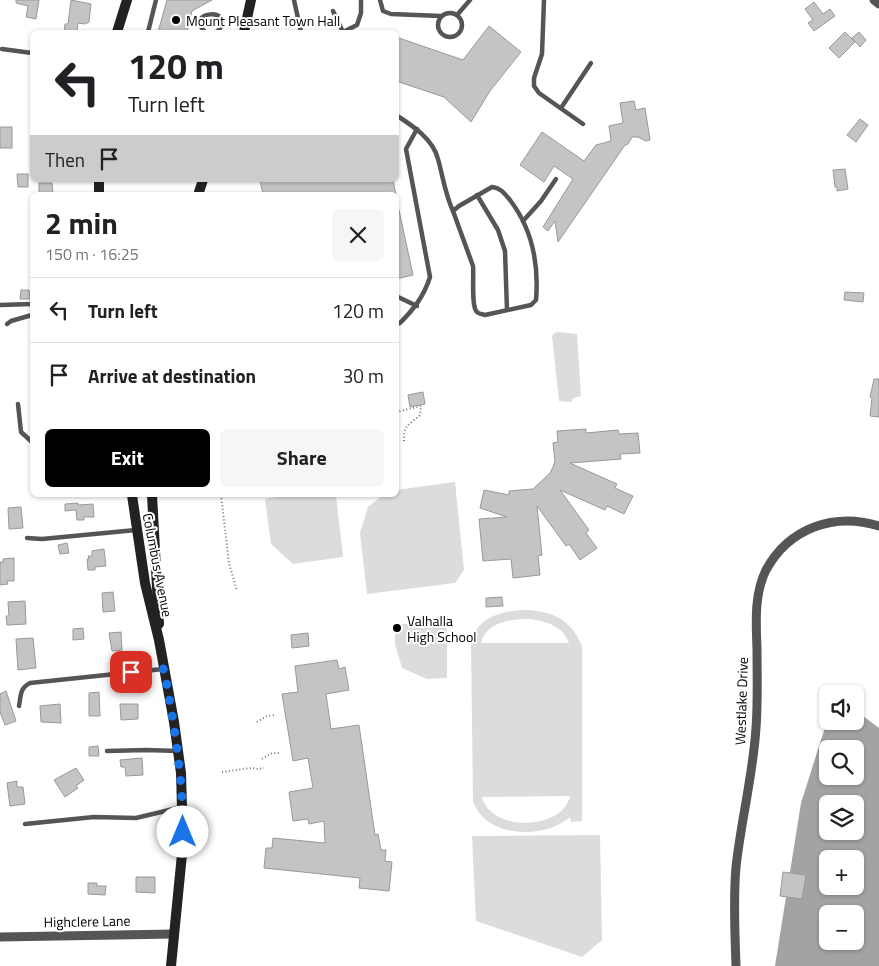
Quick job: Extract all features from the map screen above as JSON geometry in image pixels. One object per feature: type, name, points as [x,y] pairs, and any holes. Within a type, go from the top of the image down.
[{"type":"street","points":[[118,30],[127,0]]},
{"type":"street","points":[[244,30],[251,0]]},
{"type":"street","points":[[874,0],[879,4]]},
{"type":"street","name":"Columbus Avenue","points":[[132,497],[146,592],[159,640],[178,751],[183,807],[183,844],[171,966]]},
{"type":"street","name":"Columbus Avenue","points":[[152,497],[159,640]]},
{"type":"street","name":"Westlake Drive","points":[[736,966],[735,888],[738,851],[756,730],[756,626],[758,594],[761,582],[783,546],[812,527],[846,520],[867,522],[879,526]]},
{"type":"street","name":"Highclere Lane","points":[[0,936],[174,934]]},
{"type":"lane","points":[[148,30],[156,0]]},
{"type":"lane","points":[[294,0],[301,30]]},
{"type":"lane","points":[[347,30],[358,25],[361,13],[361,0]]},
{"type":"lane","points":[[380,0],[383,11],[391,14],[441,16],[450,12],[457,15],[461,22],[462,26],[458,33],[452,37],[444,35],[438,30],[438,22],[441,16]]},
{"type":"lane","points":[[457,15],[470,0]]},
{"type":"lane","points":[[544,0],[542,54],[534,78],[534,86],[539,93],[583,124]]},
{"type":"lane","points":[[333,11],[342,30]]},
{"type":"lane","points":[[203,30],[201,27],[201,20],[210,14],[216,15],[221,20],[221,27],[219,30]]},
{"type":"lane","points":[[2,49],[30,53]]},
{"type":"lane","points":[[561,108],[591,63]]},
{"type":"lane","points":[[399,117],[417,129],[431,144],[438,157],[447,198],[473,266],[473,306],[475,311],[485,315],[531,305],[536,300],[536,261],[528,230],[518,210],[499,188],[492,187],[458,206],[453,211]]},
{"type":"lane","points":[[399,323],[417,306],[430,277],[406,149],[417,129]]},
{"type":"lane","points":[[524,221],[556,179]]},
{"type":"lane","points":[[477,195],[498,230],[505,251],[507,310]]},
{"type":"lane","points":[[399,297],[417,306]]},
{"type":"lane","points":[[0,305],[30,304]]},
{"type":"lane","points":[[7,324],[30,316]]},
{"type":"lane","points":[[18,404],[21,432],[30,440]]},
{"type":"lane","points":[[27,538],[42,539],[136,530]]},
{"type":"lane","points":[[19,706],[21,692],[24,686],[30,683],[164,669]]},
{"type":"lane","points":[[107,751],[178,751]]},
{"type":"lane","points":[[25,824],[94,817],[136,818],[183,807]]},
{"type":"path","points":[[399,411],[421,406],[420,414],[403,431],[404,443]]},
{"type":"path","points":[[221,497],[229,563],[237,591]]},
{"type":"path","points":[[257,722],[266,716],[275,715]]},
{"type":"path","points":[[262,759],[272,753],[280,753]]},
{"type":"path","points":[[222,772],[264,768]]},
{"type":"shaded area","points":[[558,332],[577,334],[581,396],[573,398],[571,402],[559,401],[552,336]]},
{"type":"shaded area","points":[[455,482],[464,570],[455,583],[367,594],[360,533],[368,507],[380,497],[399,497],[399,490]]},
{"type":"shaded area","points":[[277,497],[336,497],[343,557],[293,564],[271,544],[265,499]]},
{"type":"shaded area","points":[[518,610],[537,611],[554,615],[573,630],[582,646],[582,821],[571,822],[570,817],[546,829],[531,832],[502,828],[490,822],[480,813],[473,801],[471,643],[474,634],[485,621],[500,614]],"holes":[[[529,619],[553,625],[563,632],[569,643],[481,643],[488,630],[493,626],[507,621]],[[570,796],[565,808],[554,816],[541,821],[526,823],[498,817],[488,808],[482,797]]]},
{"type":"shaded area","points":[[395,624],[440,624],[447,629],[447,678],[427,679],[402,668],[395,644]]},
{"type":"shaded area","points":[[864,717],[879,728],[879,966],[775,966],[801,803],[819,746],[819,785],[864,785],[864,740],[821,740],[824,730],[864,730]]},
{"type":"shaded area","points":[[600,835],[602,940],[582,957],[476,921],[472,836]]},
{"type":"building","points":[[16,0],[39,0],[36,19],[26,17],[28,6],[16,3]]},
{"type":"building","points":[[71,0],[91,4],[89,22],[85,24],[78,23],[77,30],[64,30],[65,24],[68,24]]},
{"type":"building","name":"Mount Pleasant Town Hall","points":[[167,0],[212,0],[192,11],[187,30],[159,30]]},
{"type":"building","points":[[814,2],[823,14],[830,9],[835,16],[814,31],[808,23],[813,20],[805,9]]},
{"type":"building","points":[[489,26],[521,52],[490,91],[471,122],[444,97],[399,82],[399,38],[463,60]]},
{"type":"building","points":[[845,32],[855,42],[839,58],[829,48]]},
{"type":"building","points":[[859,32],[866,40],[860,47],[852,38]]},
{"type":"building","points":[[634,101],[636,110],[645,108],[650,140],[646,141],[638,137],[632,137],[558,242],[555,221],[548,231],[543,227],[573,179],[554,166],[544,182],[520,165],[542,132],[584,161],[596,145],[611,141],[609,126],[623,123],[620,103]]},
{"type":"building","points":[[860,119],[868,125],[856,142],[847,135]]},
{"type":"building","points":[[0,127],[12,127],[12,148],[0,148]]},
{"type":"building","points":[[845,169],[848,189],[837,191],[833,170]]},
{"type":"building","points":[[17,174],[28,174],[28,187],[18,187]]},
{"type":"building","points":[[260,182],[393,182],[395,192],[262,192]]},
{"type":"building","points":[[39,183],[52,183],[53,192],[39,192]]},
{"type":"building","points":[[399,210],[413,275],[399,278]]},
{"type":"building","points":[[21,290],[29,290],[30,299],[20,299]]},
{"type":"building","points":[[845,292],[864,293],[863,302],[844,300]]},
{"type":"building","points":[[874,379],[879,379],[879,417],[870,416],[872,398],[870,397]]},
{"type":"building","points":[[423,392],[425,404],[410,407],[408,395]]},
{"type":"building","points":[[586,429],[586,433],[618,430],[619,434],[638,433],[640,453],[620,454],[621,459],[570,463],[617,484],[615,488],[633,496],[624,514],[607,506],[605,510],[560,490],[589,530],[586,533],[597,548],[580,560],[569,544],[566,546],[537,506],[542,555],[538,556],[540,575],[513,578],[511,559],[483,561],[479,519],[507,517],[480,508],[484,490],[509,495],[509,491],[533,489],[550,473],[553,467],[555,461],[553,443],[558,442],[557,431]]},
{"type":"building","points":[[78,503],[78,505],[93,504],[94,517],[84,517],[84,520],[77,520],[76,510],[65,511],[65,504]]},
{"type":"building","points":[[21,507],[23,528],[9,529],[8,508]]},
{"type":"building","points":[[67,543],[69,553],[60,554],[58,545]]},
{"type":"building","points":[[104,549],[106,566],[95,567],[95,570],[88,570],[88,556],[92,556],[92,551]]},
{"type":"building","points":[[14,558],[14,581],[7,581],[8,584],[0,585],[0,562],[3,562],[3,559]]},
{"type":"building","points":[[113,592],[115,611],[103,612],[102,593]]},
{"type":"building","points":[[502,597],[503,606],[486,607],[486,598]]},
{"type":"building","points":[[25,601],[26,624],[7,625],[6,616],[9,616],[8,602]]},
{"type":"building","points":[[83,628],[84,639],[73,640],[73,629]]},
{"type":"building","points":[[121,632],[122,650],[112,651],[109,633]]},
{"type":"building","points":[[308,633],[309,646],[292,648],[291,635]]},
{"type":"building","points":[[33,638],[36,668],[18,670],[16,639]]},
{"type":"building","points":[[337,660],[339,669],[345,667],[349,690],[326,694],[331,729],[359,725],[375,835],[378,834],[381,850],[386,850],[385,861],[392,862],[389,891],[359,888],[360,878],[264,868],[266,848],[272,848],[273,838],[325,843],[324,821],[309,824],[308,819],[293,821],[289,792],[313,788],[308,758],[293,761],[282,694],[298,692],[295,666]]},
{"type":"building","points":[[6,691],[16,721],[5,725],[0,712],[0,694]]},
{"type":"building","points":[[99,692],[100,716],[89,716],[89,693]]},
{"type":"building","points":[[60,704],[61,723],[41,722],[40,706]]},
{"type":"building","points":[[120,704],[138,704],[138,719],[121,720]]},
{"type":"building","points":[[98,746],[99,756],[89,756],[89,747]]},
{"type":"building","points":[[142,758],[143,775],[126,776],[125,767],[121,767],[120,760]]},
{"type":"building","points":[[76,768],[84,780],[76,786],[78,788],[65,797],[54,780]]},
{"type":"building","points":[[17,781],[17,787],[23,787],[25,804],[10,806],[7,783]]},
{"type":"building","points":[[783,872],[806,875],[802,899],[780,896]]},
{"type":"building","points":[[136,877],[155,877],[155,893],[136,892]]},
{"type":"building","points":[[88,883],[106,886],[105,895],[88,894]]},
{"type":"place","name":"Mount Pleasant Town Hall","points":[[176,20]]},
{"type":"place","name":"Valhalla High School","points":[[397,628]]},
{"type":"route","points":[[131,672],[164,669],[181,773],[183,832]]}]
